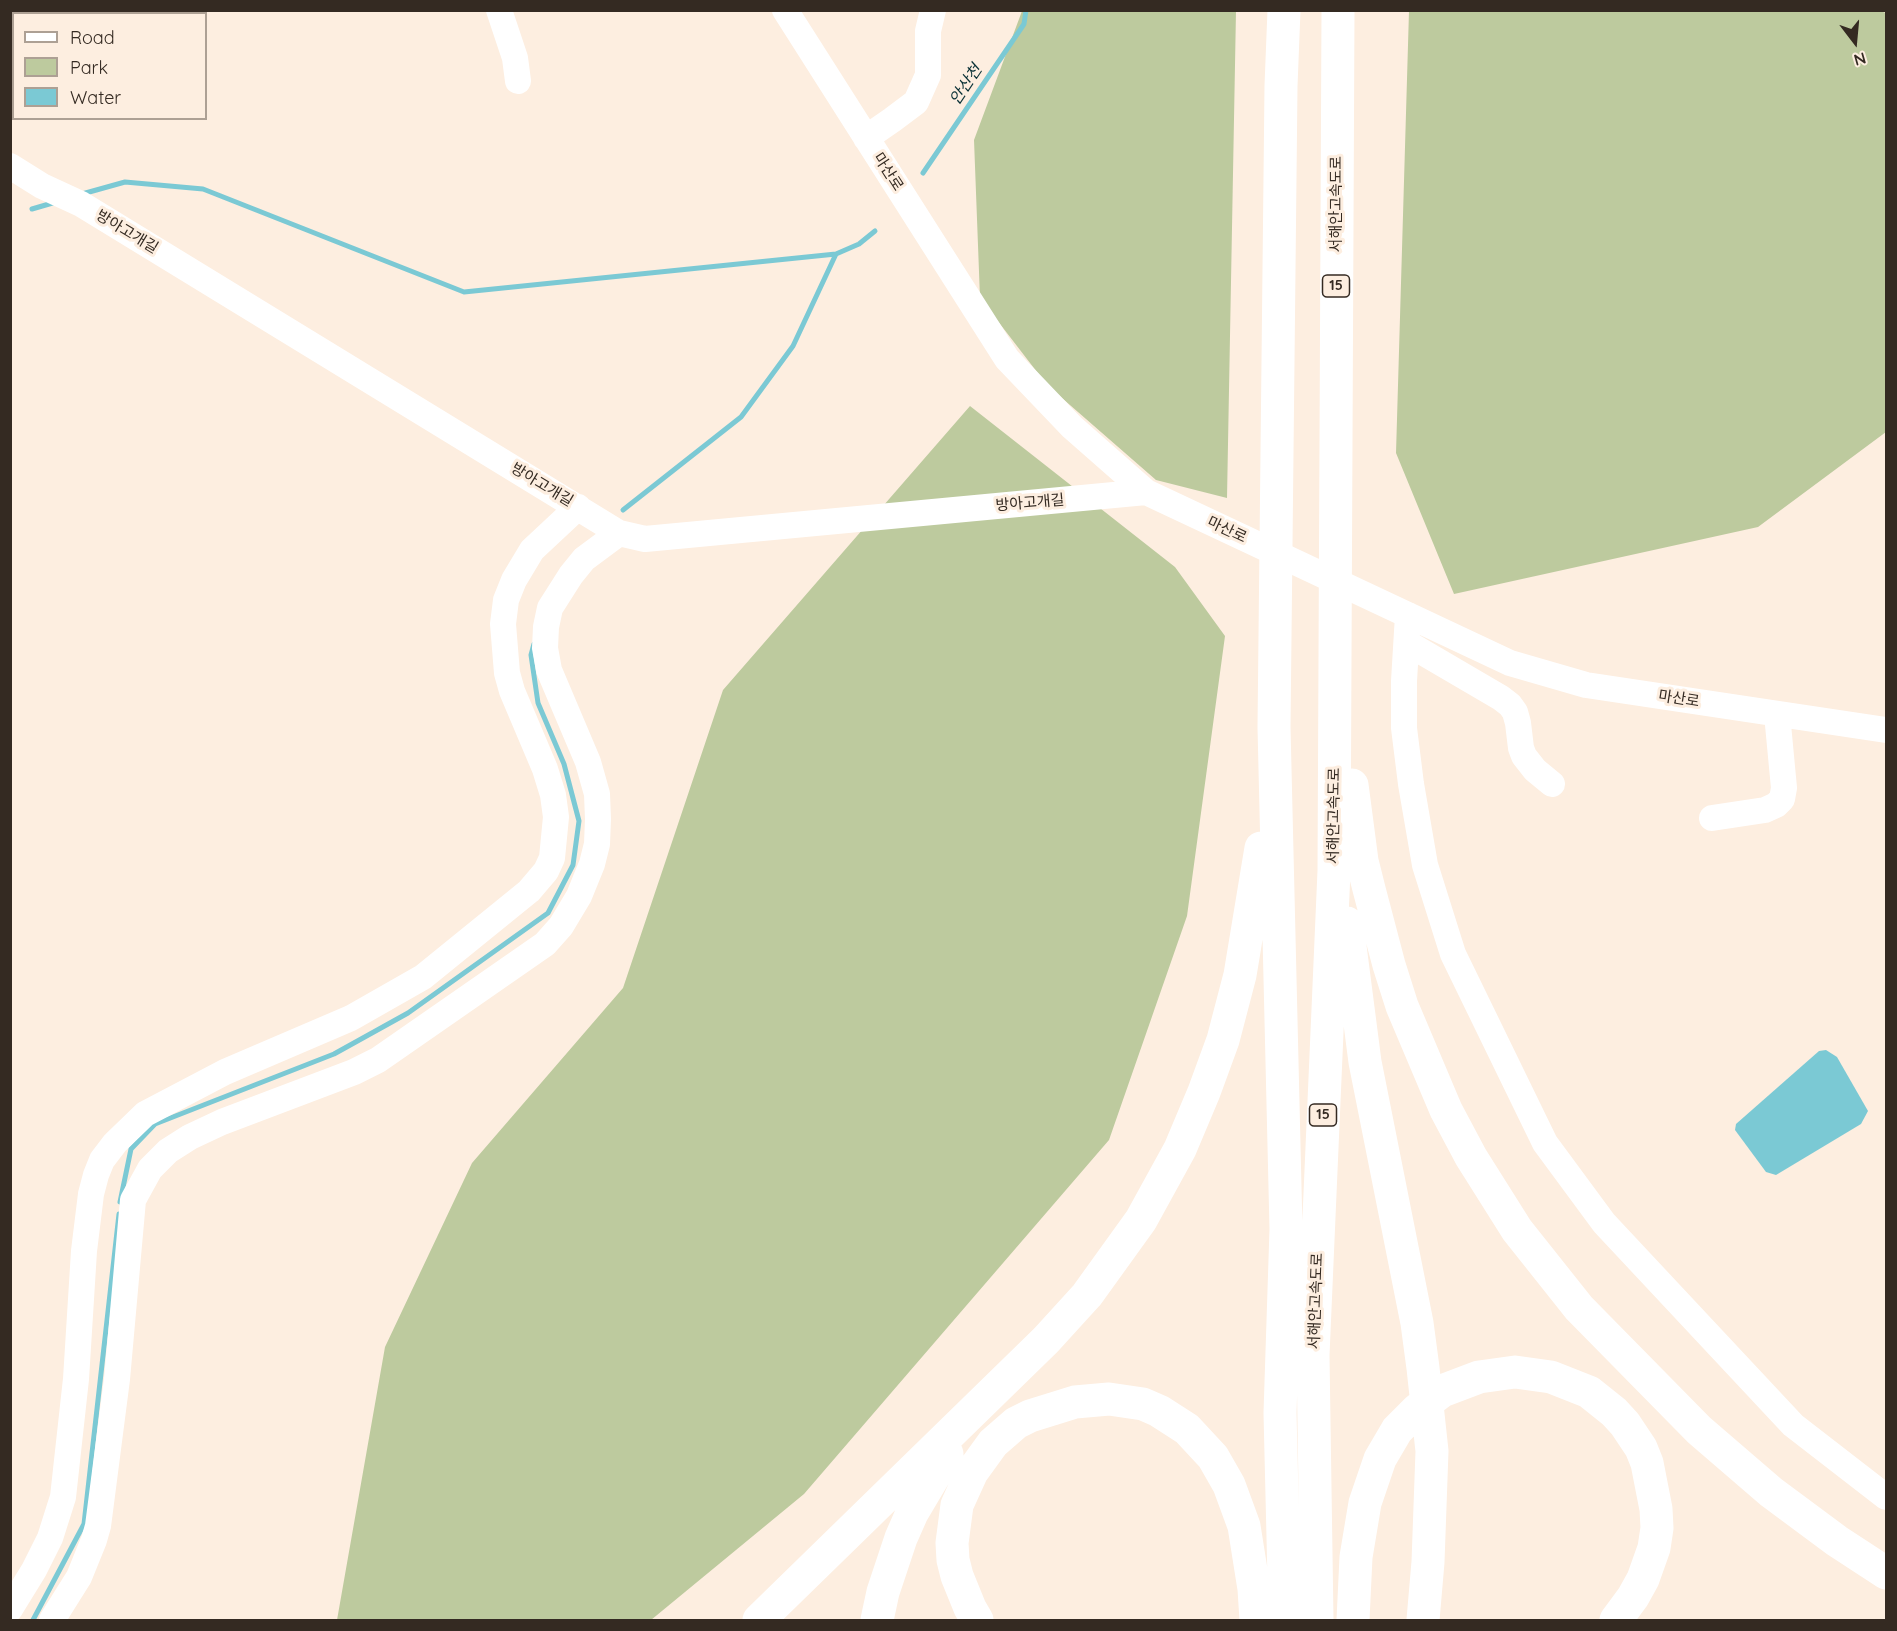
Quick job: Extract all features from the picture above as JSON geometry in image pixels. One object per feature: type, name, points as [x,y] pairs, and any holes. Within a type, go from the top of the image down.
[{"type":"highway","points":[[1284,10],[1281,86],[1274,727],[1286,1229],[1280,1413],[1285,1620]]},
{"type":"highway","name":"서해안고속도로","points":[[1317,1620],[1313,1354],[1334,871],[1338,10]]},
{"type":"highway","points":[[1336,610],[1347,747],[1361,851],[1369,889],[1389,965],[1407,1016],[1432,1080],[1471,1157],[1516,1230],[1579,1308],[1653,1385],[1734,1462],[1809,1521],[1887,1573]]},
{"type":"highway","points":[[1336,610],[1341,843],[1349,940],[1365,1062],[1417,1323],[1432,1451],[1428,1562],[1423,1620]]},
{"type":"highway","points":[[759,1620],[841,1543],[1046,1340],[1086,1295],[1142,1220],[1180,1149],[1223,1041],[1240,975],[1260,860],[1274,727]]},
{"type":"highway","points":[[1353,1620],[1356,1557],[1365,1503],[1380,1459],[1390,1442],[1407,1419],[1442,1391],[1470,1380],[1507,1372],[1534,1373],[1560,1379],[1589,1392],[1614,1412],[1633,1436],[1647,1463],[1652,1477],[1656,1509],[1657,1528],[1654,1548],[1634,1597],[1616,1620]]},
{"type":"highway","points":[[977,1620],[970,1608],[952,1560],[957,1505],[972,1472],[993,1443],[1016,1423],[1030,1416],[1075,1402],[1109,1399],[1143,1404],[1159,1410],[1187,1429],[1213,1457],[1229,1485],[1244,1526],[1254,1589],[1256,1620]]},
{"type":"highway","points":[[878,1620],[892,1561],[912,1513],[975,1409]]},
{"type":"street","points":[[498,10],[515,58],[519,81]]},
{"type":"street","name":"마산로","points":[[785,10],[1007,359],[1072,427],[1146,492],[1510,663],[1586,685],[1887,730]]},
{"type":"street","points":[[866,138],[916,102],[928,75],[928,32],[933,10]]},
{"type":"street","name":"방아고개길","points":[[10,165],[42,186],[81,204],[618,533],[645,539],[1146,492]]},
{"type":"street","points":[[10,1609],[50,1538],[63,1497],[76,1379],[88,1217],[96,1176],[109,1151],[145,1114],[170,1100],[247,1062],[351,1018],[423,976],[529,891],[549,864],[556,836],[556,817],[552,795],[546,770],[512,691],[506,664],[502,624],[506,600],[514,579],[532,550],[578,507]]},
{"type":"street","points":[[52,1620],[79,1577],[98,1526],[117,1379],[133,1200],[150,1169],[168,1151],[190,1137],[222,1122],[345,1076],[378,1060],[545,945],[561,926],[579,896],[592,864],[597,844],[597,794],[588,762],[549,670],[545,648],[546,627],[550,608],[571,575],[584,559],[618,533]]},
{"type":"street","points":[[1408,615],[1404,728],[1425,865],[1454,954],[1545,1143],[1604,1223],[1793,1425],[1887,1497]]},
{"type":"street","points":[[1407,643],[1502,698],[1510,705],[1515,712],[1524,756],[1529,764],[1552,784]]},
{"type":"street","points":[[1712,818],[1765,810],[1782,799],[1784,788],[1776,714]]},
{"type":"green space","points":[[1877,10],[1886,13],[1886,432],[1758,527],[1454,594],[1396,453],[1409,11]]},
{"type":"green space","points":[[1022,11],[1236,11],[1227,498],[1156,480],[1047,385],[980,298],[974,140]]},
{"type":"green space","points":[[970,406],[1175,567],[1225,636],[1187,916],[1109,1140],[804,1494],[651,1620],[337,1620],[385,1347],[472,1163],[623,988],[723,690]]},
{"type":"water","points":[[1826,1050],[1837,1057],[1868,1111],[1861,1124],[1776,1175],[1766,1172],[1735,1130],[1736,1124],[1819,1051]]},
{"type":"waterway","name":"안산천","points":[[923,173],[1024,24],[1026,10]]},
{"type":"waterway","points":[[82,194],[125,182],[203,189],[464,292],[836,254]]},
{"type":"waterway","points":[[32,209],[56,202]]},
{"type":"waterway","points":[[623,510],[741,417],[793,346],[836,254],[859,244],[875,231]]},
{"type":"waterway","points":[[120,1202],[131,1149],[155,1124],[334,1054],[408,1013],[548,913],[573,865],[579,821],[564,764],[538,703],[531,655],[534,644]]},
{"type":"waterway","points":[[33,1620],[84,1524],[119,1214]]}]
